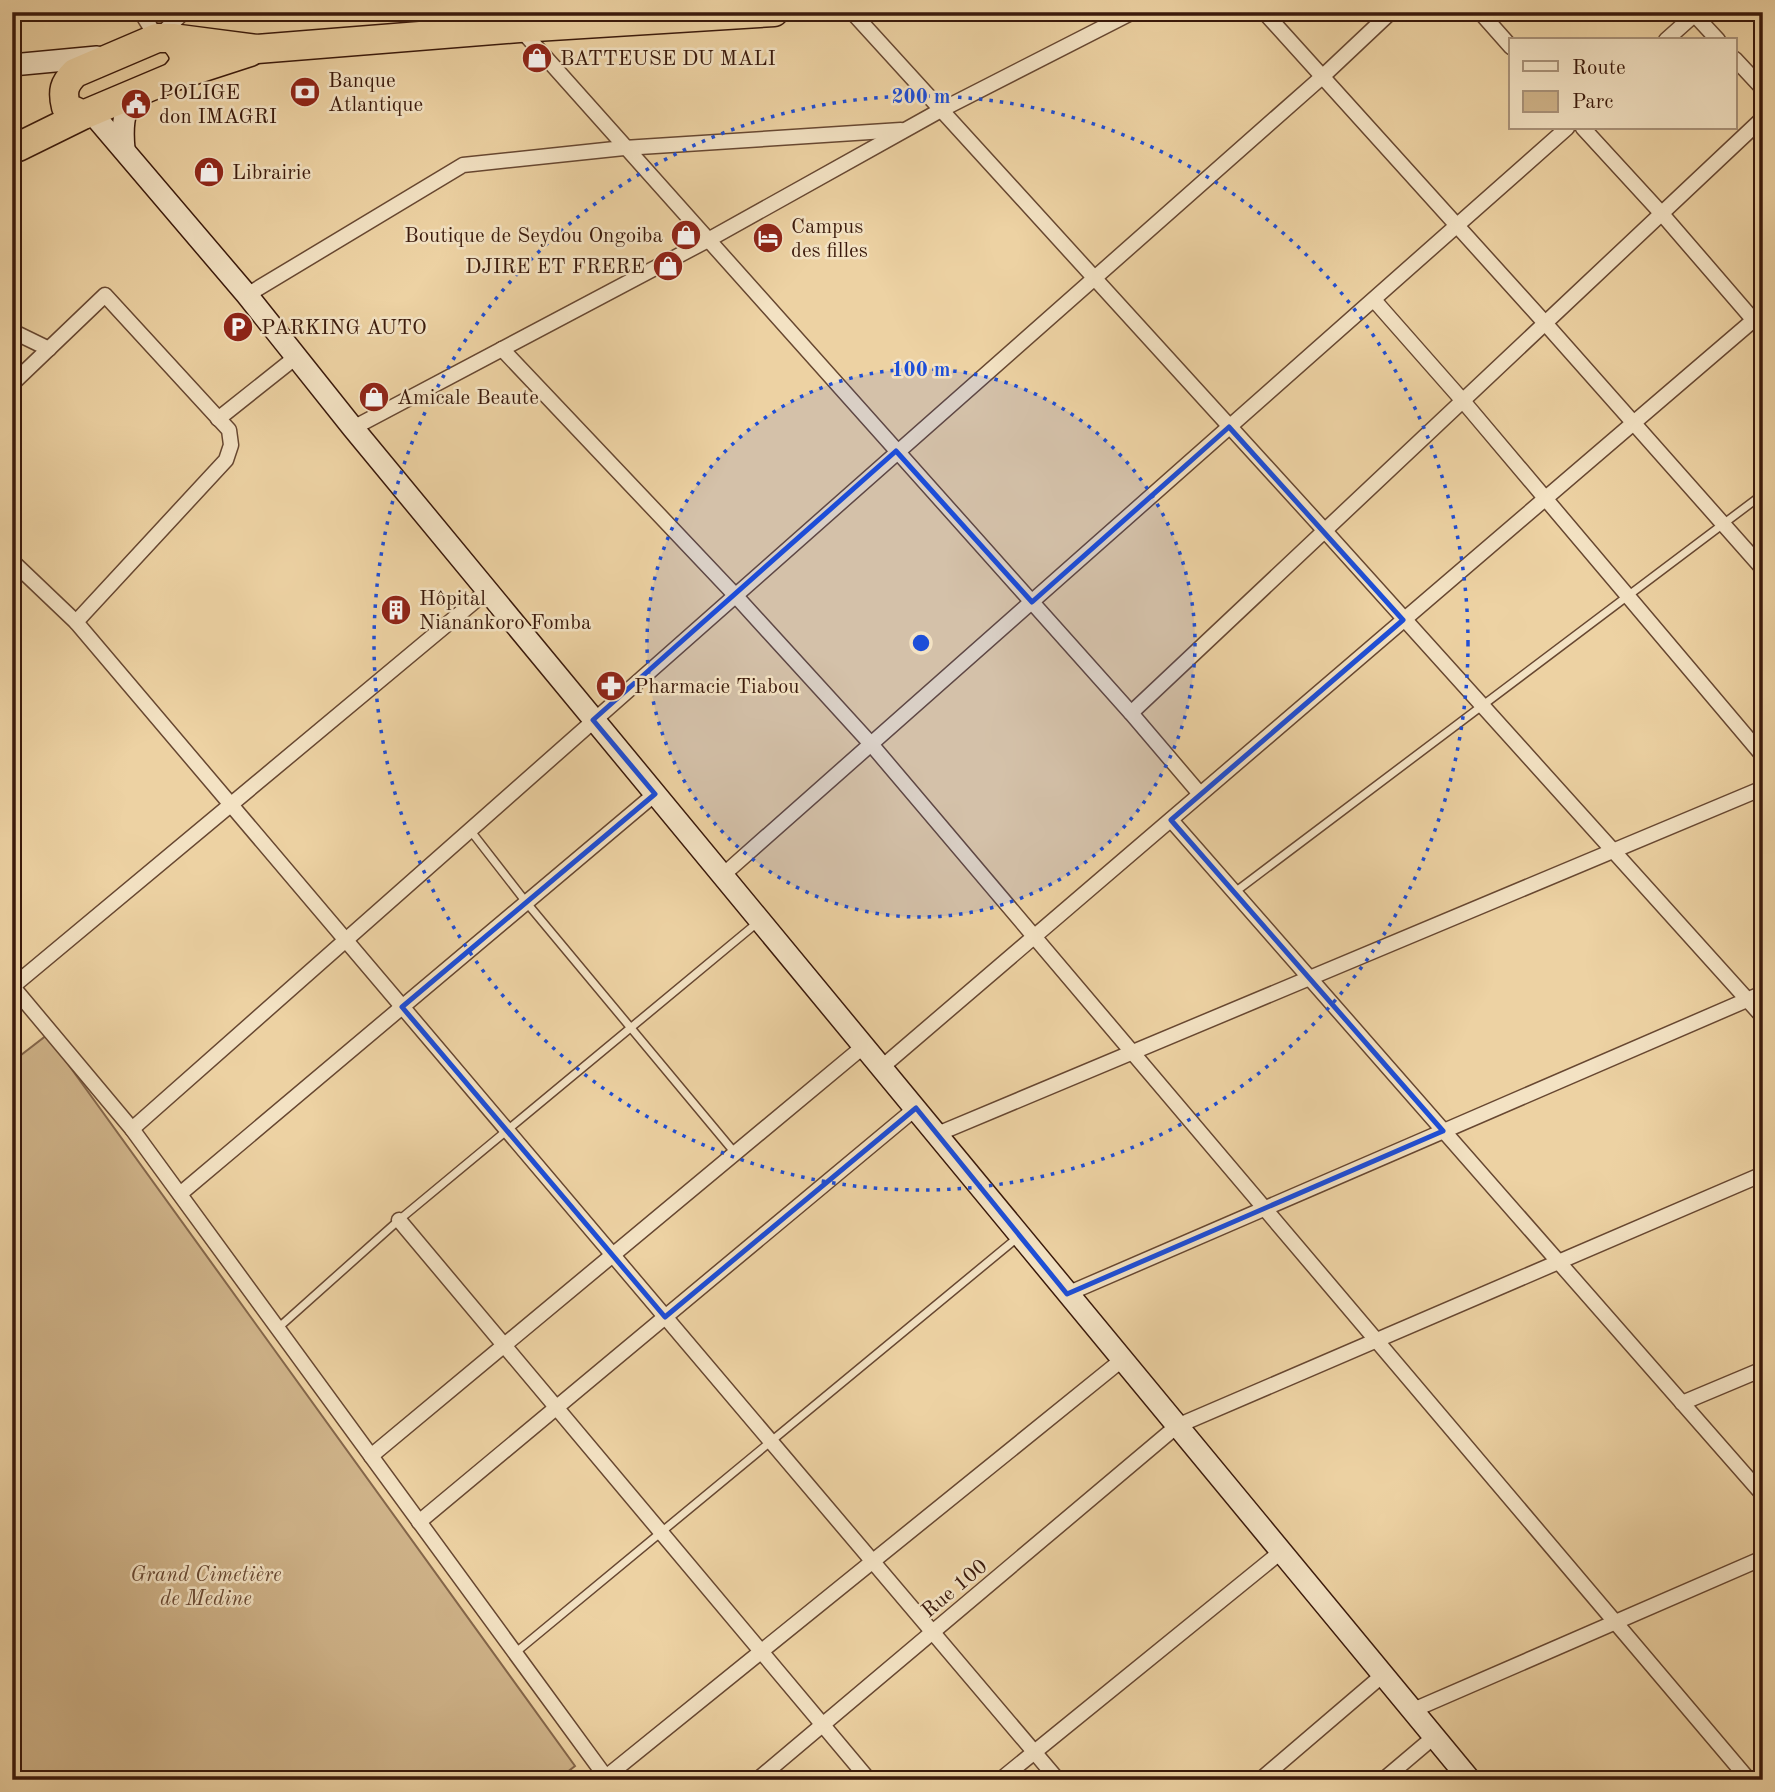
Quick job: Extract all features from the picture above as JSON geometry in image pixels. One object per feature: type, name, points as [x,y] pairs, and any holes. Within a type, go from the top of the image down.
[{"type":"highway","points":[[15,150],[87,114],[173,77],[257,49],[512,20],[774,12]]},
{"type":"highway","points":[[15,150],[75,73],[115,56],[165,38],[257,49]]},
{"type":"highway","points":[[165,38],[180,46],[184,57],[183,68],[173,77]]},
{"type":"highway","points":[[65,83],[62,95],[66,107],[87,114]]},
{"type":"street","points":[[141,12],[165,38],[184,12]]},
{"type":"street","points":[[852,12],[1763,1017]]},
{"type":"street","points":[[352,428],[708,240],[941,110],[1133,12]]},
{"type":"street","points":[[1264,12],[1763,569]]},
{"type":"street","points":[[132,1129],[1322,77],[1391,12]]},
{"type":"street","points":[[1480,12],[1509,45]]},
{"type":"street","points":[[1668,38],[1693,14],[1716,38]]},
{"type":"street","points":[[512,20],[1131,713],[1200,794]]},
{"type":"street","points":[[12,65],[115,56]]},
{"type":"street","points":[[1736,60],[1763,89]]},
{"type":"street","points":[[124,149],[121,127],[132,95]]},
{"type":"street","points":[[87,114],[124,149],[247,295],[352,428],[1470,1780]]},
{"type":"street","points":[[1131,713],[1763,118]]},
{"type":"street","points":[[247,295],[463,165],[624,148],[905,130]]},
{"type":"street","points":[[723,875],[1564,130]]},
{"type":"street","points":[[882,1067],[1632,424],[1760,321],[1585,130]]},
{"type":"street","points":[[12,384],[104,295],[229,430],[231,445],[226,460],[76,622]]},
{"type":"street","points":[[1374,300],[1463,401],[1763,756]]},
{"type":"street","points":[[12,331],[48,349]]},
{"type":"street","points":[[502,349],[735,595],[871,744],[1749,1780]]},
{"type":"street","points":[[218,419],[296,357]]},
{"type":"street","points":[[12,561],[76,622],[1058,1780]]},
{"type":"street","points":[[487,591],[12,987],[132,1129],[607,1779],[1122,1359]]},
{"type":"street","points":[[935,1135],[1763,788]]},
{"type":"street","points":[[180,1194],[655,794]]},
{"type":"street","points":[[1171,820],[1763,1495]]},
{"type":"street","points":[[1067,1294],[1763,993]]},
{"type":"street","points":[[371,1456],[864,1046]]},
{"type":"street","points":[[419,1522],[915,1108]]},
{"type":"street","name":"Rue 100","points":[[757,1780],[1177,1426],[1763,1174]]},
{"type":"street","points":[[399,1220],[869,1780]]},
{"type":"street","points":[[1682,1403],[1763,1369]]},
{"type":"street","points":[[1000,1780],[1282,1551]]},
{"type":"street","points":[[1411,1711],[1763,1558]]},
{"type":"street","points":[[1260,1780],[1384,1674]]},
{"type":"street","points":[[1383,1780],[1435,1736]]},
{"type":"lane","points":[[1235,892],[1763,494]]},
{"type":"lane","points":[[469,830],[735,1153]]},
{"type":"lane","points":[[276,1329],[399,1220],[760,921]]},
{"type":"lane","points":[[515,1653],[1020,1235]]},
{"type":"highlighted area","points":[[1229,427],[1403,620],[1171,820],[1443,1131],[1067,1294],[916,1108],[665,1317],[402,1007],[655,794],[593,720],[896,451],[1032,602]]},
{"type":"green space","name":"Grand Cimetière de Medine","points":[[47,1035],[575,1766],[557,1780],[12,1780],[12,1062]]},
{"type":"place","name":"BATTEUSE DU MALI","points":[[537,58]]},
{"type":"place","name":"Banque Atlantique","points":[[305,92]]},
{"type":"place","name":"POLIGE don IMAGRI","points":[[136,104]]},
{"type":"place","name":"Librairie","points":[[209,172]]},
{"type":"place","name":"Boutique de Seydou Ongoiba","points":[[686,235]]},
{"type":"place","name":"Campus des filles","points":[[768,238]]},
{"type":"place","name":"DJIRE ET FRERE","points":[[668,266]]},
{"type":"place","name":"PARKING AUTO","points":[[238,327]]},
{"type":"place","name":"Amicale Beaute","points":[[374,397]]},
{"type":"place","name":"Hôpital Nianankoro Fomba","points":[[396,610]]},
{"type":"place","name":"Pharmacie Tiabou","points":[[611,686]]}]
